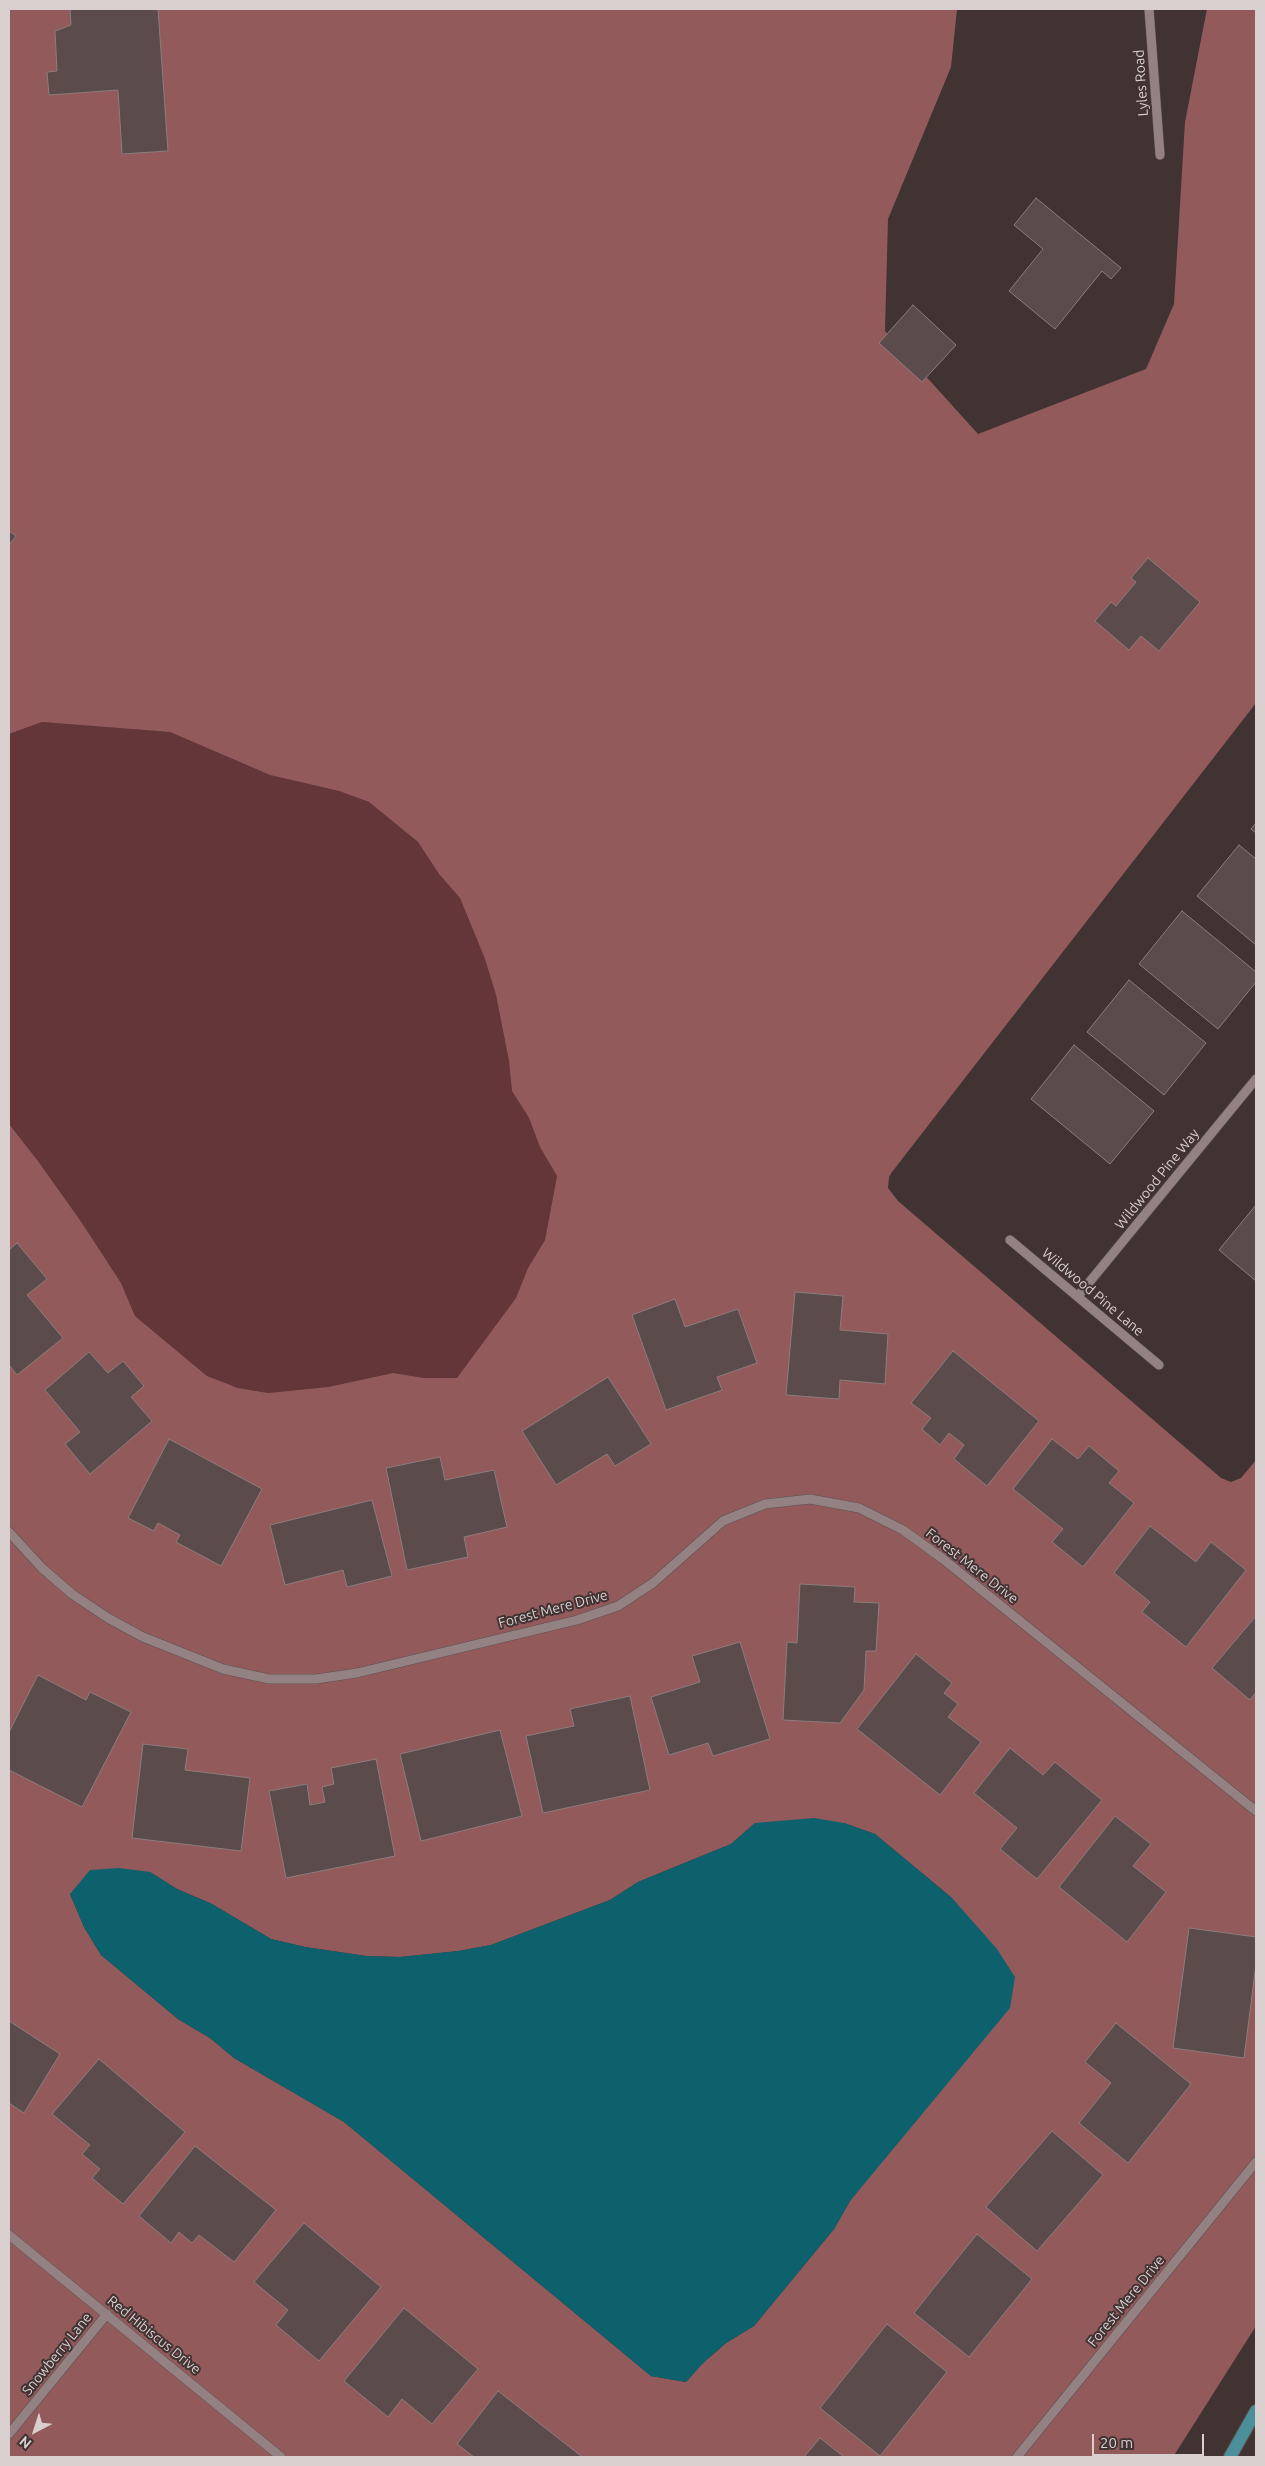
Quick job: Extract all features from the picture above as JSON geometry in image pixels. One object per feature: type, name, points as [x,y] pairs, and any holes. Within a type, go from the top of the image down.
[{"type":"main road","points":[[1230,2457],[1256,2411]]},
{"type":"street","name":"Lyles Road","points":[[1149,9],[1160,155]]},
{"type":"street","name":"Wildwood Pine Way","points":[[1078,1296],[1256,1079]]},
{"type":"street","name":"Wildwood Pine Lane","points":[[1010,1240],[1159,1365]]},
{"type":"street","name":"Forest Mere Drive","points":[[9,1532],[42,1568],[72,1594],[108,1618],[143,1637],[223,1669],[269,1679],[316,1679],[357,1673],[576,1620],[618,1606],[653,1583],[723,1522],[765,1504],[810,1499],[859,1508],[903,1530],[943,1559],[1256,1811]]},
{"type":"street","name":"Forest Mere Drive","points":[[1017,2457],[1256,2162]]},
{"type":"street","name":"Red Hibiscus Drive","points":[[9,2235],[281,2457]]},
{"type":"street","name":"Snowberry Lane","points":[[9,2434],[107,2314]]},
{"type":"shaded area","points":[[9,9],[957,9],[951,67],[888,219],[885,331],[978,434],[1146,369],[1174,304],[1185,122],[1207,9],[1256,9],[1256,703],[892,1172],[889,1177],[888,1188],[898,1201],[1221,1478],[1231,1482],[1241,1478],[1256,1460],[1256,2326],[1173,2457],[9,2457],[9,1124],[82,1223],[121,1283],[135,1316],[207,1376],[238,1388],[268,1393],[328,1387],[393,1373],[424,1378],[457,1378],[516,1298],[528,1268],[545,1240],[557,1176],[540,1147],[529,1118],[512,1091],[509,1061],[496,995],[485,959],[460,898],[439,874],[418,842],[369,802],[339,791],[270,775],[170,732],[42,722],[9,734]],"holes":[[[755,1823],[844,1823],[875,1834],[952,1898],[850,2201],[834,2229],[754,2326],[726,2343],[702,2364],[686,2382],[651,2376],[344,2122],[234,2058],[210,2038],[178,2019],[101,1955],[84,1927],[70,1894],[150,1872],[177,1889],[212,1904],[271,1939],[305,1947],[366,1956],[400,1957],[459,1951],[491,1945],[610,1900],[638,1882],[731,1844]]]},
{"type":"shaded area","points":[[42,722],[170,732],[270,775],[339,791],[369,802],[418,842],[439,874],[460,898],[485,959],[496,995],[509,1061],[512,1091],[529,1118],[540,1147],[557,1176],[545,1240],[528,1268],[516,1299],[457,1378],[424,1378],[393,1373],[328,1387],[268,1393],[238,1388],[207,1376],[135,1316],[121,1283],[82,1223],[9,1124],[9,734]]},
{"type":"water","points":[[814,1818],[844,1823],[875,1834],[952,1898],[997,1949],[1015,1977],[1010,2008],[850,2201],[834,2229],[754,2326],[726,2343],[702,2364],[686,2382],[651,2376],[344,2122],[234,2058],[210,2038],[178,2019],[101,1955],[84,1927],[70,1894],[90,1870],[119,1868],[150,1872],[177,1889],[212,1904],[271,1939],[305,1947],[366,1956],[400,1957],[458,1951],[491,1945],[610,1900],[638,1882],[731,1844],[755,1823]]},
{"type":"building","points":[[70,9],[158,9],[168,151],[122,154],[118,90],[49,95],[47,72],[57,71],[55,31],[71,25]]},
{"type":"building","points":[[1036,198],[1121,268],[1111,279],[1102,271],[1055,329],[1009,291],[1043,249],[1014,225]]},
{"type":"building","points":[[913,305],[956,345],[922,382],[879,343]]},
{"type":"building","points":[[9,531],[16,536],[9,545]]},
{"type":"building","points":[[1148,558],[1200,602],[1159,651],[1141,636],[1129,650],[1095,621],[1111,602],[1116,606],[1136,582],[1131,578]]},
{"type":"building","points":[[1256,823],[1256,833],[1251,829]]},
{"type":"building","points":[[1239,845],[1256,859],[1256,945],[1197,896]]},
{"type":"building","points":[[1182,911],[1256,972],[1256,982],[1218,1029],[1139,964]]},
{"type":"building","points":[[1129,980],[1206,1043],[1164,1095],[1087,1032]]},
{"type":"building","points":[[1074,1045],[1154,1111],[1110,1164],[1031,1099]]},
{"type":"building","points":[[1256,1205],[1256,1281],[1219,1250]]},
{"type":"building","points":[[17,1243],[47,1279],[27,1295],[63,1338],[17,1375],[9,1365],[9,1250]]},
{"type":"building","points":[[795,1292],[843,1296],[840,1330],[888,1334],[885,1384],[840,1380],[839,1399],[786,1395]]},
{"type":"building","points":[[675,1299],[685,1327],[738,1309],[757,1363],[717,1377],[722,1390],[666,1410],[632,1315]]},
{"type":"building","points":[[953,1351],[1039,1421],[987,1486],[954,1459],[964,1445],[949,1433],[940,1445],[922,1429],[931,1418],[911,1403]]},
{"type":"building","points":[[89,1352],[108,1373],[123,1361],[144,1386],[131,1397],[152,1421],[90,1474],[65,1444],[80,1432],[45,1390]]},
{"type":"building","points":[[608,1377],[651,1444],[615,1466],[607,1454],[556,1485],[522,1431]]},
{"type":"building","points":[[169,1439],[262,1489],[221,1566],[176,1542],[180,1535],[158,1523],[154,1531],[128,1518]]},
{"type":"building","points":[[1052,1439],[1078,1459],[1089,1446],[1119,1471],[1109,1483],[1134,1503],[1083,1567],[1052,1542],[1063,1529],[1013,1489]]},
{"type":"building","points":[[440,1457],[445,1480],[494,1470],[507,1527],[464,1537],[468,1557],[407,1570],[386,1468]]},
{"type":"building","points":[[372,1500],[392,1576],[347,1587],[343,1570],[285,1585],[270,1525]]},
{"type":"building","points":[[1150,1526],[1196,1562],[1211,1542],[1246,1570],[1186,1647],[1142,1612],[1150,1602],[1114,1573]]},
{"type":"building","points":[[800,1584],[855,1587],[854,1602],[879,1603],[876,1651],[866,1651],[864,1690],[840,1723],[783,1720],[787,1642],[797,1643]]},
{"type":"building","points":[[1256,1616],[1256,1692],[1250,1700],[1212,1668]]},
{"type":"building","points":[[740,1642],[770,1739],[713,1756],[708,1743],[669,1755],[651,1697],[700,1682],[692,1656]]},
{"type":"building","points":[[916,1654],[952,1683],[944,1693],[958,1704],[948,1717],[981,1742],[940,1795],[857,1729]]},
{"type":"building","points":[[38,1675],[86,1700],[90,1692],[131,1712],[82,1807],[9,1770],[9,1732]]},
{"type":"building","points":[[630,1696],[650,1790],[543,1813],[526,1736],[574,1726],[570,1709]]},
{"type":"building","points":[[500,1730],[522,1816],[421,1841],[400,1754]]},
{"type":"building","points":[[143,1744],[188,1749],[185,1770],[250,1778],[241,1851],[132,1838]]},
{"type":"building","points":[[1010,1748],[1043,1775],[1055,1762],[1102,1800],[1037,1879],[1000,1849],[1017,1828],[974,1793]]},
{"type":"building","points":[[376,1759],[395,1856],[286,1878],[269,1791],[307,1784],[310,1805],[325,1802],[322,1787],[334,1784],[331,1768]]},
{"type":"building","points":[[1115,1816],[1151,1844],[1133,1866],[1166,1892],[1127,1942],[1059,1887]]},
{"type":"building","points":[[1189,1928],[1256,1937],[1256,1964],[1244,2058],[1173,2048]]},
{"type":"building","points":[[9,2021],[60,2054],[24,2113],[9,2103]]},
{"type":"building","points":[[1116,2023],[1191,2084],[1128,2163],[1079,2123],[1111,2083],[1085,2062]]},
{"type":"building","points":[[99,2059],[185,2132],[123,2204],[92,2178],[100,2169],[82,2154],[90,2145],[52,2114]]},
{"type":"building","points":[[1052,2131],[1103,2175],[1037,2251],[986,2207]]},
{"type":"building","points":[[195,2146],[276,2210],[234,2262],[199,2235],[192,2243],[179,2232],[171,2243],[139,2216]]},
{"type":"building","points":[[304,2223],[381,2287],[319,2361],[276,2325],[288,2310],[254,2282]]},
{"type":"building","points":[[977,2234],[1032,2279],[969,2357],[914,2313]]},
{"type":"building","points":[[404,2308],[478,2369],[432,2424],[402,2399],[388,2417],[344,2381]]},
{"type":"building","points":[[887,2324],[947,2372],[880,2456],[820,2408]]},
{"type":"building","points":[[498,2391],[581,2456],[474,2457],[457,2444]]},
{"type":"building","points":[[820,2438],[844,2457],[804,2457]]}]
